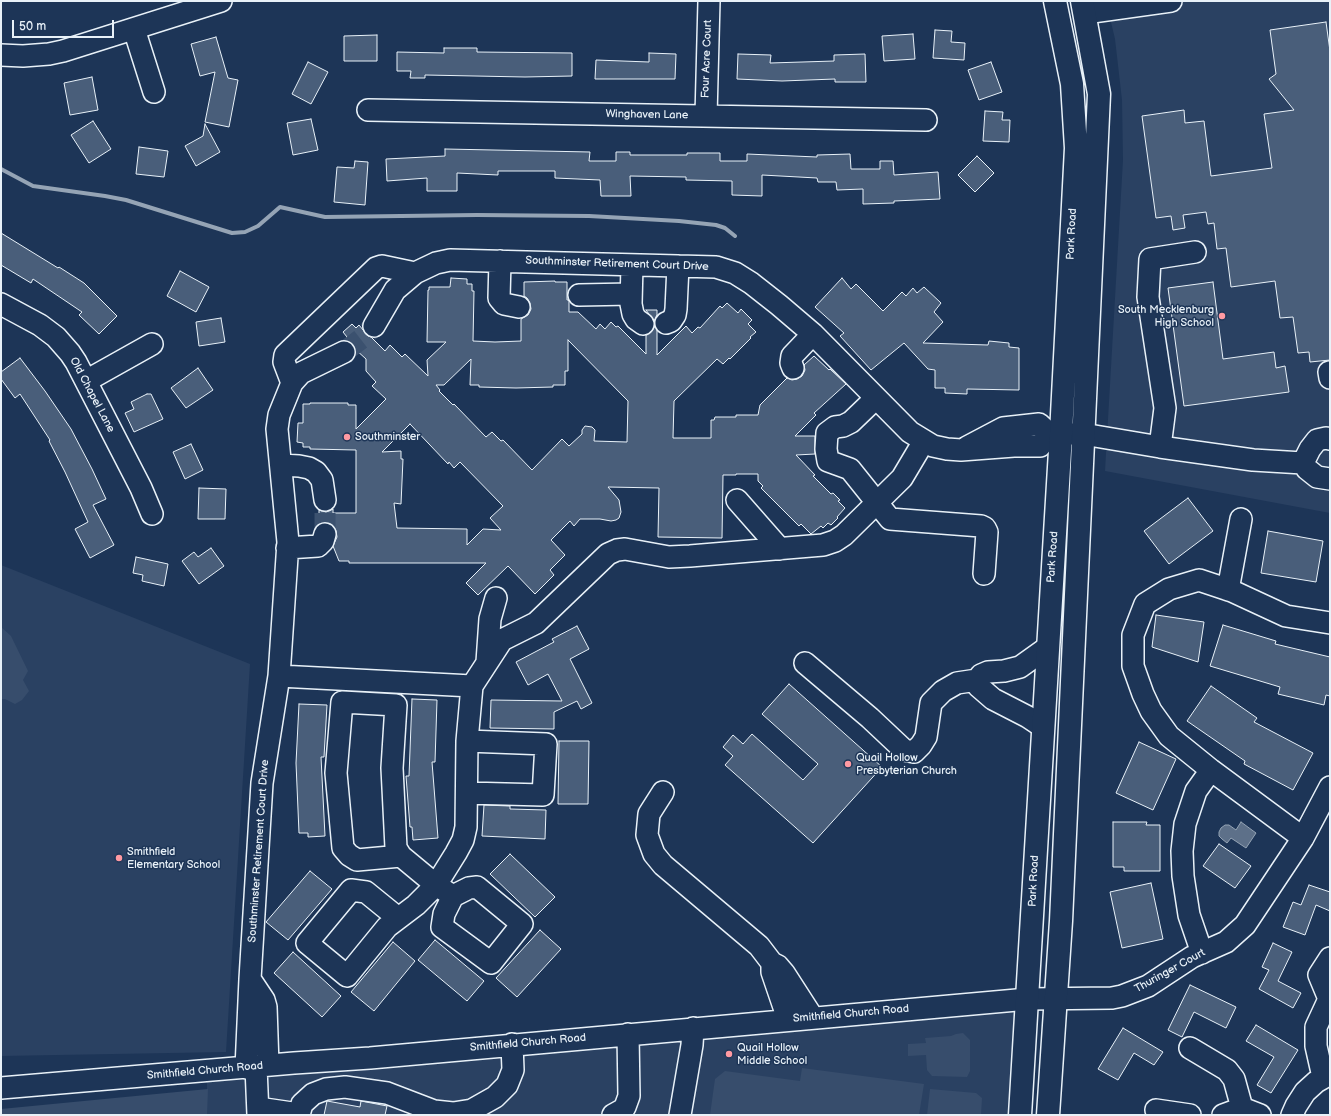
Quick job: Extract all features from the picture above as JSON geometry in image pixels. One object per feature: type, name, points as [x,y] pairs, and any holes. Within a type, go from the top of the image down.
[{"type":"main road","name":"Park Road","points":[[1020,1115],[1028,998],[1042,727],[1048,647],[1056,434],[1076,148],[1072,84],[1055,1]]},
{"type":"main road","name":"Park Road","points":[[1048,1115],[1061,921],[1099,94],[1084,7]]},
{"type":"street","points":[[1,55],[22,56],[56,53],[221,1]]},
{"type":"street","name":"Four Acre Court","points":[[706,116],[709,1]]},
{"type":"street","points":[[1084,7],[1171,1]]},
{"type":"street","points":[[134,28],[154,92]]},
{"type":"street","name":"Winghaven Lane","points":[[368,110],[926,120]]},
{"type":"street","points":[[1160,447],[1165,408],[1148,298],[1150,259],[1195,252]]},
{"type":"street","name":"Southminster Retirement Court Drive","points":[[374,326],[395,290],[414,273],[436,263],[450,260],[716,267],[735,273],[751,283],[813,334],[910,432],[933,446],[961,450],[1014,446],[1040,446],[1056,434]]},
{"type":"street","points":[[500,261],[499,298],[504,304],[519,308]]},
{"type":"street","points":[[632,265],[631,294],[633,314],[636,319],[643,324]]},
{"type":"street","points":[[292,383],[284,362],[285,355],[376,268],[382,266],[414,273]]},
{"type":"street","points":[[666,323],[670,321],[676,309],[678,266]]},
{"type":"street","points":[[579,295],[631,294]]},
{"type":"street","name":"Old Chapel Lane","points":[[1,304],[40,325],[56,337],[70,353],[141,488],[152,514]]},
{"type":"street","points":[[793,368],[791,363],[792,356],[813,334]]},
{"type":"street","points":[[86,381],[152,344]]},
{"type":"street","name":"Southminster Retirement Court Drive","points":[[258,1111],[256,1067],[266,1007],[264,1000],[250,979],[262,783],[278,676],[287,548],[277,429],[279,415],[292,383],[301,373],[344,352]]},
{"type":"street","points":[[876,398],[851,422],[843,426],[835,427],[827,433],[826,449],[828,460],[850,469],[890,519],[981,526],[985,528],[987,532],[984,574]]},
{"type":"street","points":[[1056,434],[1083,434],[1160,447],[1253,460],[1303,463]]},
{"type":"street","points":[[1303,463],[1310,449],[1317,440],[1326,438],[1330,439]]},
{"type":"street","points":[[398,918],[416,905],[436,885],[463,840],[466,828],[467,741],[472,686],[502,640],[536,622],[608,554],[617,550],[625,549],[669,557],[822,546],[835,541],[844,535],[902,478],[924,441]]},
{"type":"street","points":[[1303,463],[1307,469],[1316,476],[1330,479]]},
{"type":"street","points":[[281,465],[300,466],[309,468],[316,472],[322,480],[325,500]]},
{"type":"street","points":[[737,500],[780,549]]},
{"type":"street","points":[[1228,590],[1241,519]]},
{"type":"street","points":[[287,548],[318,546],[323,540],[325,534]]},
{"type":"street","points":[[1303,838],[1211,770],[1169,736],[1151,711],[1133,666],[1133,635],[1145,604],[1169,589],[1199,580],[1228,590],[1286,616],[1330,623]]},
{"type":"street","points":[[487,662],[490,619],[496,598]]},
{"type":"street","points":[[805,663],[870,718],[904,750],[914,752],[926,737],[931,703],[943,691],[957,683],[977,680],[981,675],[988,672],[1004,671],[1020,667],[1048,647]]},
{"type":"street","points":[[278,676],[472,686]]},
{"type":"street","points":[[977,680],[978,686],[993,699],[1028,717],[1042,727]]},
{"type":"street","points":[[401,856],[357,860],[349,855],[343,848],[336,773],[342,702],[396,705],[392,768],[396,848],[401,856],[436,885],[453,896]]},
{"type":"street","points":[[466,793],[543,795],[546,744],[467,741]]},
{"type":"street","points":[[1202,953],[1190,915],[1183,876],[1182,851],[1185,824],[1196,791],[1211,770]]},
{"type":"street","name":"Thuringer Court","points":[[1055,998],[1112,998],[1130,994],[1148,986],[1179,965],[1226,942],[1245,924],[1303,838],[1330,787]]},
{"type":"street","points":[[663,792],[649,814],[647,835],[654,854],[663,864],[759,946],[772,963],[778,966],[784,973],[813,1018]]},
{"type":"street","points":[[1292,1115],[1305,1092],[1326,1076],[1316,1046],[1316,1027],[1329,999],[1319,976],[1330,958]]},
{"type":"street","points":[[772,963],[772,972],[788,1019]]},
{"type":"street","name":"Smithfield Church Road","points":[[1,1088],[370,1058],[1028,998],[1055,998]]},
{"type":"street","points":[[680,1115],[692,1045],[693,1028]]},
{"type":"street","points":[[628,1034],[630,1088],[634,1115]]},
{"type":"street","points":[[258,1111],[299,1115],[302,1104],[313,1094],[326,1089],[345,1087],[387,1093],[434,1111],[453,1113],[472,1110],[495,1097],[507,1085],[513,1070],[512,1044]]},
{"type":"street","points":[[1190,1048],[1227,1070],[1234,1079],[1242,1113]]},
{"type":"street","points":[[613,1115],[622,1110],[624,1107],[629,1096],[630,1088]]},
{"type":"street","points":[[1156,1110],[1190,1115]]},
{"type":"shaded area","name":"South Mecklenburg High School","points":[[1106,1],[1330,1],[1330,513],[1105,471],[1123,160],[1122,100],[1115,39]]},
{"type":"shaded area","name":"Smithfield Elementary School","points":[[1,565],[250,664],[226,1052],[1,1056]]},
{"type":"shaded area","points":[[1,627],[11,636],[28,671],[23,680],[29,691],[22,700],[15,704],[5,699],[1,699]]},
{"type":"shaded area","points":[[1241,822],[1256,833],[1246,848],[1231,838],[1227,843],[1219,836],[1221,828],[1225,825],[1229,825],[1236,830]]},
{"type":"shaded area","name":"Quail Hollow Middle School","points":[[1021,1003],[1014,1115],[207,1115],[207,1076]]},
{"type":"shaded area","points":[[963,1033],[970,1040],[970,1071],[967,1077],[932,1076],[927,1070],[926,1055],[908,1056],[908,1044],[926,1043],[925,1038],[951,1036]]},
{"type":"shaded area","points":[[802,1068],[924,1084],[919,1115],[710,1115],[715,1079],[725,1071],[800,1081]]},
{"type":"shaded area","points":[[208,1089],[207,1115],[1,1115],[1,1109]]},
{"type":"shaded area","points":[[930,1089],[976,1093],[982,1098],[981,1115],[927,1115]]},
{"type":"building","points":[[1326,22],[1330,51],[1330,360],[1310,362],[1309,352],[1298,353],[1293,317],[1280,318],[1275,281],[1231,287],[1226,248],[1217,249],[1214,223],[1208,224],[1206,212],[1183,215],[1185,228],[1173,230],[1171,216],[1156,218],[1142,116],[1184,110],[1185,123],[1204,121],[1211,176],[1272,168],[1264,114],[1294,110],[1269,79],[1276,74],[1270,30]]},
{"type":"building","points":[[935,30],[952,31],[951,42],[965,43],[964,60],[933,58]]},
{"type":"building","points":[[913,34],[915,59],[884,61],[882,36]]},
{"type":"building","points":[[377,35],[377,61],[344,61],[344,36]]},
{"type":"building","points":[[216,37],[228,78],[238,80],[229,127],[205,122],[215,72],[200,76],[191,44]]},
{"type":"building","points":[[444,48],[477,48],[477,52],[572,53],[572,76],[525,77],[425,75],[425,78],[410,78],[411,71],[397,71],[397,52],[444,53]]},
{"type":"building","points":[[649,53],[676,54],[675,79],[595,79],[596,60],[649,62]]},
{"type":"building","points":[[738,54],[771,55],[770,63],[834,61],[834,55],[865,54],[866,82],[835,82],[835,79],[782,81],[737,79]]},
{"type":"building","points":[[308,62],[328,72],[311,104],[292,94]]},
{"type":"building","points":[[991,62],[1002,92],[979,100],[968,70]]},
{"type":"building","points":[[92,77],[98,110],[70,115],[64,83]]},
{"type":"building","points":[[985,111],[1003,112],[1002,120],[1010,120],[1009,142],[983,141]]},
{"type":"building","points":[[311,119],[318,150],[293,155],[287,123]]},
{"type":"building","points":[[93,121],[111,149],[89,163],[71,135]]},
{"type":"building","points":[[205,124],[220,152],[196,166],[185,146],[203,136]]},
{"type":"building","points":[[139,147],[168,151],[164,177],[136,174]]},
{"type":"building","points":[[445,149],[590,152],[589,161],[616,161],[616,152],[630,152],[630,155],[687,155],[687,153],[720,153],[720,161],[747,161],[747,154],[817,157],[817,155],[850,154],[851,169],[880,169],[880,161],[893,161],[894,175],[938,172],[940,199],[863,204],[863,189],[837,190],[836,182],[818,182],[817,178],[762,175],[762,196],[732,195],[732,181],[686,180],[686,177],[630,176],[631,196],[601,196],[600,180],[555,178],[555,171],[498,171],[498,175],[457,173],[457,191],[427,191],[427,178],[387,181],[386,159],[445,156]]},
{"type":"building","points":[[977,156],[994,173],[975,192],[958,175]]},
{"type":"building","points":[[355,161],[368,162],[365,205],[334,202],[337,167],[354,168]]},
{"type":"building","points":[[1,233],[84,283],[117,316],[99,334],[79,315],[82,312],[33,279],[31,283],[1,265]]},
{"type":"building","points":[[180,271],[209,287],[196,312],[167,296]]},
{"type":"building","name":"Southminster","points":[[451,278],[467,279],[467,284],[472,284],[472,291],[474,291],[473,341],[521,341],[521,319],[528,315],[531,309],[530,303],[524,296],[524,282],[555,281],[567,282],[569,312],[578,312],[596,329],[600,324],[605,329],[611,322],[616,327],[618,326],[646,354],[646,335],[652,331],[655,326],[657,330],[657,355],[686,326],[692,333],[698,327],[700,328],[720,306],[722,308],[727,303],[738,313],[741,309],[752,320],[748,324],[756,332],[730,359],[729,358],[723,364],[717,359],[674,401],[673,438],[711,438],[711,420],[714,420],[715,417],[758,415],[760,405],[787,378],[792,380],[802,376],[805,370],[804,365],[814,356],[846,384],[814,413],[816,415],[795,436],[815,436],[815,454],[796,455],[815,475],[813,476],[831,494],[833,493],[840,500],[838,501],[845,508],[831,525],[828,523],[823,528],[821,526],[811,534],[801,524],[799,526],[761,488],[763,486],[758,481],[758,474],[723,475],[722,538],[658,537],[659,488],[608,487],[619,500],[621,512],[619,518],[611,521],[600,519],[580,519],[574,526],[570,521],[551,540],[565,555],[550,570],[554,575],[535,594],[508,566],[478,595],[466,583],[486,563],[349,563],[349,561],[339,561],[333,546],[337,537],[336,531],[333,525],[329,523],[319,524],[319,510],[326,512],[333,509],[333,513],[356,513],[356,450],[310,449],[310,447],[303,447],[303,443],[297,442],[298,423],[303,423],[303,404],[348,403],[348,405],[356,405],[356,429],[386,399],[372,386],[376,382],[366,371],[366,359],[355,349],[351,342],[345,339],[347,337],[343,332],[352,324],[356,328],[359,325],[368,336],[371,337],[385,351],[390,345],[402,357],[405,354],[428,376],[427,360],[446,342],[427,342],[428,290],[429,287],[450,287]],"holes":[[[568,340],[628,401],[627,442],[594,441],[595,430],[592,427],[585,426],[582,430],[582,434],[569,446],[562,439],[532,470],[503,440],[501,441],[492,432],[486,437],[454,404],[453,405],[439,391],[440,390],[436,385],[444,385],[471,359],[470,385],[479,385],[479,387],[516,388],[553,387],[553,385],[565,385],[565,371],[568,371]],[[410,424],[448,464],[449,462],[454,468],[460,462],[503,506],[490,518],[501,530],[483,529],[467,545],[467,529],[397,528],[394,503],[401,504],[403,459],[401,459],[401,451],[382,452]]]},
{"type":"building","points":[[842,278],[851,289],[856,284],[883,311],[902,292],[906,296],[913,288],[917,293],[924,287],[941,303],[934,312],[943,322],[923,343],[988,345],[989,341],[1009,343],[1009,347],[1019,348],[1019,390],[967,389],[967,394],[945,393],[945,388],[935,388],[935,370],[928,369],[904,343],[871,370],[840,336],[844,333],[815,307]]},
{"type":"building","points":[[1213,282],[1223,359],[1274,352],[1276,368],[1285,366],[1289,392],[1184,406],[1168,288]]},
{"type":"building","points":[[646,310],[657,310],[657,315],[654,321]]},
{"type":"building","points":[[221,318],[225,342],[199,346],[196,322]]},
{"type":"building","points":[[20,358],[71,429],[106,499],[93,505],[114,545],[90,558],[75,529],[88,522],[49,441],[50,440],[20,394],[15,398],[1,379],[1,372]]},
{"type":"building","points":[[198,368],[213,390],[186,408],[171,388]]},
{"type":"building","points":[[147,394],[151,394],[163,419],[134,432],[125,413],[134,409],[131,402]]},
{"type":"building","points":[[191,444],[203,470],[185,479],[173,452]]},
{"type":"building","points":[[199,488],[226,489],[225,519],[198,519]]},
{"type":"building","points":[[1188,498],[1213,531],[1169,564],[1144,531]]},
{"type":"building","points":[[1268,531],[1323,541],[1316,582],[1261,573]]},
{"type":"building","points":[[211,548],[224,566],[199,584],[182,561],[194,552],[198,557]]},
{"type":"building","points":[[136,557],[168,564],[164,586],[142,581],[143,575],[133,573]]},
{"type":"building","points":[[1156,615],[1204,622],[1198,662],[1152,647]]},
{"type":"building","points":[[1223,625],[1276,641],[1275,644],[1330,657],[1330,696],[1326,695],[1324,705],[1278,694],[1280,687],[1210,666]]},
{"type":"building","points":[[577,626],[589,649],[570,659],[592,703],[581,709],[577,701],[554,712],[554,729],[490,728],[491,700],[562,701],[548,674],[528,685],[516,662],[554,642],[552,639]]},
{"type":"building","name":"Quail Hollow Presbyterian Church","points":[[789,684],[882,767],[813,843],[725,765],[733,756],[723,747],[733,735],[743,744],[752,734],[803,780],[818,764],[762,714]]},
{"type":"building","points":[[1211,686],[1257,718],[1254,722],[1313,753],[1293,790],[1244,764],[1245,761],[1187,721]]},
{"type":"building","points":[[412,699],[437,700],[435,762],[432,762],[438,838],[413,840],[412,827],[410,827],[406,776],[409,776]]},
{"type":"building","points":[[299,704],[327,705],[324,757],[321,757],[325,836],[308,837],[308,833],[299,833],[296,763]]},
{"type":"building","points":[[559,741],[589,741],[588,804],[558,804]]},
{"type":"building","points":[[1139,742],[1176,759],[1153,810],[1116,793]]},
{"type":"building","points":[[484,805],[510,806],[510,809],[546,810],[545,839],[482,836]]},
{"type":"building","points":[[1113,822],[1147,822],[1146,825],[1160,825],[1160,871],[1124,871],[1124,867],[1113,867]]},
{"type":"building","points":[[1219,844],[1251,866],[1235,888],[1203,866]]},
{"type":"building","points":[[510,854],[555,897],[535,917],[490,874]]},
{"type":"building","points":[[310,871],[332,889],[288,940],[266,922]]},
{"type":"building","points":[[1151,883],[1163,939],[1122,948],[1110,892]]},
{"type":"building","points":[[1309,885],[1330,892],[1330,911],[1316,905],[1305,935],[1283,927],[1293,902],[1301,905]]},
{"type":"building","points":[[540,930],[561,949],[517,997],[496,978]]},
{"type":"building","points":[[435,940],[484,981],[467,1001],[418,960]]},
{"type":"building","points":[[393,942],[415,961],[374,1011],[351,992]]},
{"type":"building","points":[[1273,943],[1292,952],[1278,981],[1301,993],[1293,1008],[1259,989],[1269,970],[1262,967]]},
{"type":"building","points":[[293,952],[341,996],[322,1017],[274,973]]},
{"type":"building","points":[[1190,985],[1236,1007],[1226,1028],[1194,1012],[1182,1037],[1168,1030]]},
{"type":"building","points":[[1256,1025],[1298,1050],[1271,1093],[1257,1085],[1274,1057],[1246,1041]]},
{"type":"building","points":[[1123,1028],[1163,1052],[1154,1065],[1134,1053],[1118,1080],[1098,1069]]},
{"type":"building","points":[[327,1101],[360,1107],[361,1101],[387,1106],[385,1115],[324,1115]]},
{"type":"waterway","points":[[1,169],[33,186],[126,200],[232,233],[245,232],[258,226],[280,207],[325,217],[477,215],[589,216],[679,221],[716,225],[725,228],[735,236]]},
{"type":"tunnel","points":[[344,352],[361,339],[374,326]]},
{"type":"tunnel","points":[[325,500],[325,534]]},
{"type":"place","name":"South Mecklenburg High School","points":[[1222,316]]},
{"type":"place","name":"Southminster","points":[[347,437]]},
{"type":"place","name":"Quail Hollow Presbyterian Church","points":[[848,764]]},
{"type":"place","name":"Smithfield Elementary School","points":[[119,858]]},
{"type":"place","name":"Quail Hollow Middle School","points":[[729,1054]]}]
